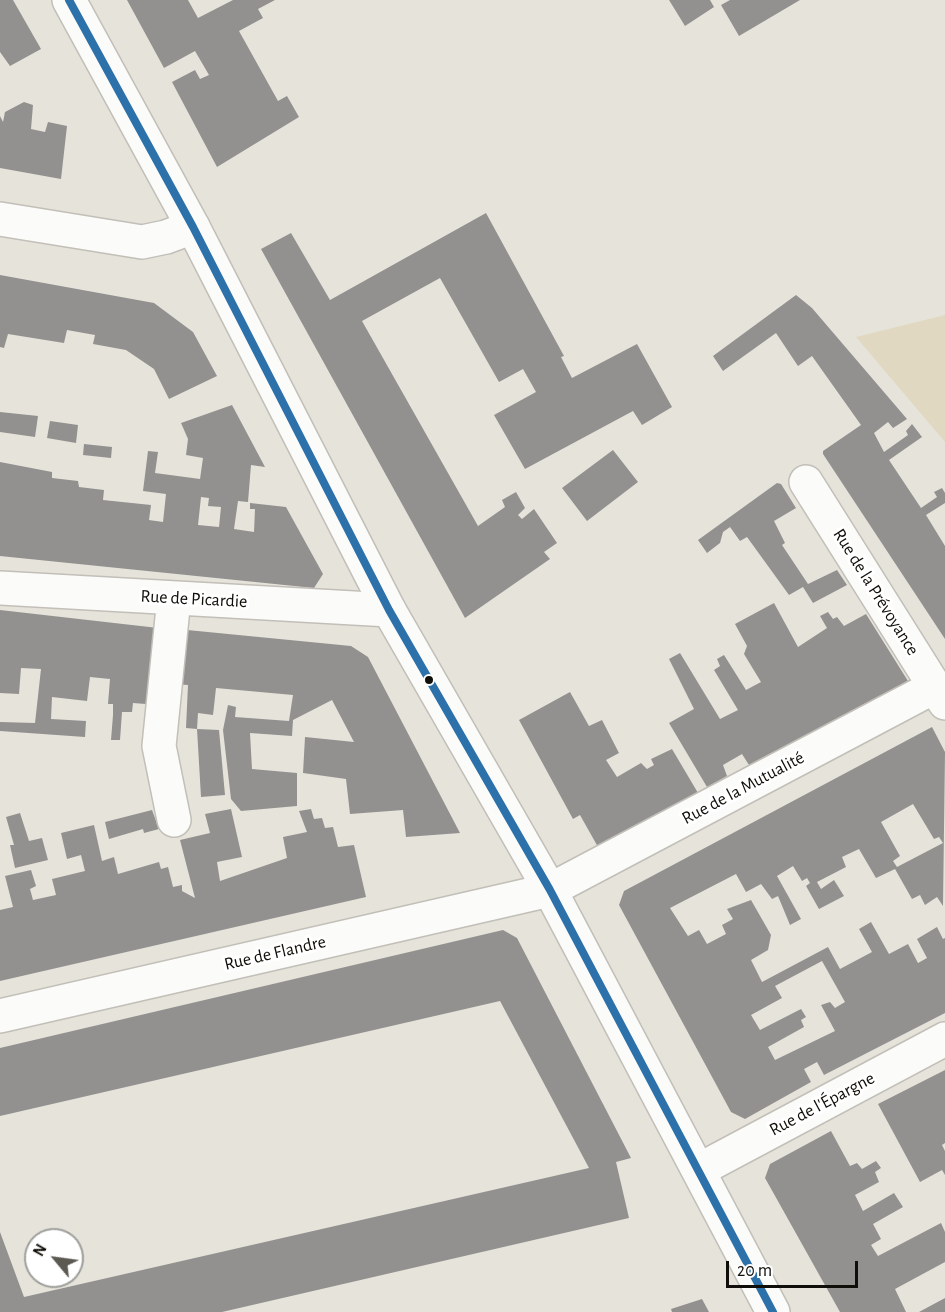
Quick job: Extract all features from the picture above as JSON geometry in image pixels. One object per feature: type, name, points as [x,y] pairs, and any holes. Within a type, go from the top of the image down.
[{"type":"street","points":[[69,0],[193,227],[389,610],[550,890],[773,1312]]},
{"type":"street","points":[[0,219],[142,242],[166,237],[193,227]]},
{"type":"street","name":"Rue de la Prévoyance","points":[[806,482],[940,695]]},
{"type":"street","name":"Rue de Picardie","points":[[0,588],[389,610]]},
{"type":"street","points":[[174,598],[159,746],[174,820]]},
{"type":"street","name":"Rue de la Mutualité","points":[[550,890],[940,695]]},
{"type":"street","name":"Rue de Flandre","points":[[0,1016],[550,890]]},
{"type":"street","name":"Rue de l'Épargne","points":[[699,1170],[945,1039]]},
{"type":"shaded area","points":[[945,315],[945,442],[856,337]]},
{"type":"building","points":[[0,0],[13,0],[41,49],[10,66],[0,52]]},
{"type":"building","points":[[127,0],[188,0],[198,18],[233,0],[275,0],[258,9],[263,18],[239,31],[278,101],[287,96],[299,117],[217,167],[172,82],[195,70],[200,79],[209,75],[195,51],[164,68]]},
{"type":"building","points":[[669,0],[710,0],[714,7],[685,26]]},
{"type":"building","points":[[730,0],[800,0],[739,36],[721,5]]},
{"type":"building","points":[[24,102],[33,105],[31,129],[45,132],[48,122],[67,126],[61,179],[0,168],[0,116],[3,122],[5,112]]},
{"type":"building","points":[[486,213],[564,356],[561,357],[572,378],[637,344],[672,407],[642,425],[633,411],[525,469],[494,415],[536,392],[523,369],[499,382],[440,278],[362,321],[478,526],[505,507],[502,500],[516,492],[525,508],[518,515],[522,519],[534,509],[557,543],[544,552],[550,559],[465,618],[261,249],[291,233],[330,300]]},
{"type":"building","points":[[0,275],[154,303],[193,332],[217,376],[169,399],[154,369],[126,350],[93,344],[95,335],[67,330],[64,343],[8,334],[4,348],[0,347]]},
{"type":"building","points":[[796,295],[812,308],[907,419],[893,428],[888,422],[874,433],[884,452],[908,435],[906,431],[912,424],[922,437],[889,460],[921,508],[937,497],[934,492],[942,488],[945,493],[945,503],[926,515],[945,546],[945,639],[823,454],[823,451],[861,425],[812,356],[798,366],[776,333],[723,371],[713,356]]},
{"type":"building","points":[[232,405],[265,467],[251,465],[248,502],[238,501],[234,529],[254,532],[255,509],[250,509],[250,503],[286,507],[323,574],[314,588],[0,556],[0,462],[52,472],[52,478],[78,481],[79,487],[104,490],[103,500],[151,505],[149,520],[163,522],[166,494],[143,491],[148,451],[158,452],[155,473],[200,479],[203,458],[186,455],[188,439],[181,423]],"holes":[[[201,497],[209,498],[208,506],[221,507],[219,527],[198,525]]]},
{"type":"building","points":[[0,412],[38,416],[35,437],[0,432]]},
{"type":"building","points":[[50,421],[78,425],[76,443],[47,438]]},
{"type":"building","points":[[84,444],[112,447],[111,458],[83,455]]},
{"type":"building","points":[[613,450],[638,482],[587,521],[562,488]]},
{"type":"building","points":[[777,483],[781,484],[796,508],[774,521],[785,543],[782,545],[808,584],[837,570],[847,585],[813,603],[803,587],[789,595],[747,537],[740,541],[730,527],[723,532],[720,543],[707,553],[698,540]]},
{"type":"building","points":[[774,603],[798,647],[827,628],[820,616],[828,612],[833,619],[837,617],[844,626],[866,614],[908,681],[749,765],[742,754],[723,765],[727,776],[707,787],[669,723],[694,709],[669,659],[680,653],[720,719],[738,710],[714,670],[720,666],[717,659],[724,655],[746,690],[761,682],[744,654],[747,646],[735,624]]},
{"type":"building","points":[[0,610],[167,629],[159,705],[133,703],[132,712],[122,712],[120,740],[111,740],[113,704],[108,704],[110,679],[90,677],[87,701],[52,697],[51,719],[86,721],[85,737],[0,731],[0,722],[35,723],[41,669],[21,668],[19,694],[0,693]]},
{"type":"building","points":[[177,629],[351,646],[368,657],[460,833],[406,837],[403,810],[350,814],[346,779],[303,773],[305,737],[354,742],[332,700],[293,720],[292,736],[250,733],[252,769],[297,773],[297,806],[241,811],[231,799],[223,730],[228,705],[236,707],[235,717],[289,721],[293,695],[216,688],[213,715],[198,713],[197,729],[186,728],[188,685],[172,684]]},
{"type":"building","points":[[570,692],[589,726],[602,720],[619,753],[606,760],[617,777],[641,763],[647,769],[654,765],[651,759],[672,749],[698,793],[598,847],[580,815],[573,819],[519,720]]},
{"type":"building","points":[[932,727],[945,752],[943,906],[937,897],[925,905],[920,895],[912,899],[895,869],[876,878],[859,849],[842,857],[846,867],[817,882],[821,889],[834,880],[844,896],[819,909],[806,886],[810,883],[807,878],[802,881],[793,866],[777,876],[801,919],[790,925],[778,896],[772,899],[761,884],[746,892],[736,874],[670,908],[688,936],[699,930],[707,944],[726,934],[722,925],[733,919],[727,909],[751,900],[771,935],[768,950],[751,960],[762,982],[828,947],[840,969],[872,952],[859,929],[871,922],[889,954],[908,944],[918,963],[927,958],[917,939],[937,927],[943,939],[945,938],[945,1013],[824,1075],[817,1062],[804,1069],[811,1082],[745,1119],[731,1112],[619,905],[624,891]],"holes":[[[913,804],[934,839],[939,837],[943,843],[897,867],[893,861],[900,856],[881,822]],[[822,961],[845,1002],[835,1008],[830,1002],[821,1005],[835,1031],[775,1060],[768,1047],[804,1027],[801,1020],[806,1017],[801,1009],[760,1030],[751,1015],[782,998],[775,986]]]},
{"type":"building","points":[[197,729],[219,730],[225,795],[201,797]]},
{"type":"building","points":[[231,809],[242,857],[217,862],[220,881],[287,858],[283,837],[307,832],[299,811],[311,809],[314,819],[322,818],[325,828],[333,827],[338,847],[354,845],[366,897],[0,981],[0,910],[13,907],[5,876],[31,870],[36,886],[30,889],[33,900],[56,895],[52,879],[85,871],[81,855],[67,859],[61,833],[94,825],[102,861],[114,857],[118,874],[159,862],[161,869],[168,867],[173,887],[182,885],[182,891],[195,898],[180,840],[210,833],[205,814]]},
{"type":"building","points":[[152,810],[159,829],[144,833],[143,829],[109,839],[105,822]]},
{"type":"building","points":[[20,813],[29,841],[42,838],[48,860],[15,868],[10,845],[14,845],[6,817]]},
{"type":"building","points":[[503,930],[517,938],[631,1158],[616,1162],[629,1218],[222,1312],[0,1312],[0,1232],[24,1297],[63,1288],[84,1288],[84,1283],[589,1168],[500,1001],[0,1116],[0,1048]]},
{"type":"building","points":[[945,1070],[945,1143],[942,1145],[945,1151],[945,1175],[942,1170],[920,1182],[878,1104]]},
{"type":"building","points":[[831,1131],[850,1166],[857,1163],[862,1169],[876,1161],[881,1168],[875,1172],[879,1182],[855,1195],[863,1211],[894,1193],[903,1207],[873,1224],[881,1239],[871,1245],[878,1256],[941,1223],[945,1232],[945,1262],[895,1289],[906,1312],[840,1312],[765,1178],[770,1164]]},
{"type":"building","points":[[945,1298],[945,1312],[919,1312]]},
{"type":"building","points":[[702,1299],[709,1312],[672,1312],[671,1309]]},
{"type":"transit line","points":[[69,0],[193,227],[389,610],[550,890],[773,1312]]}]
